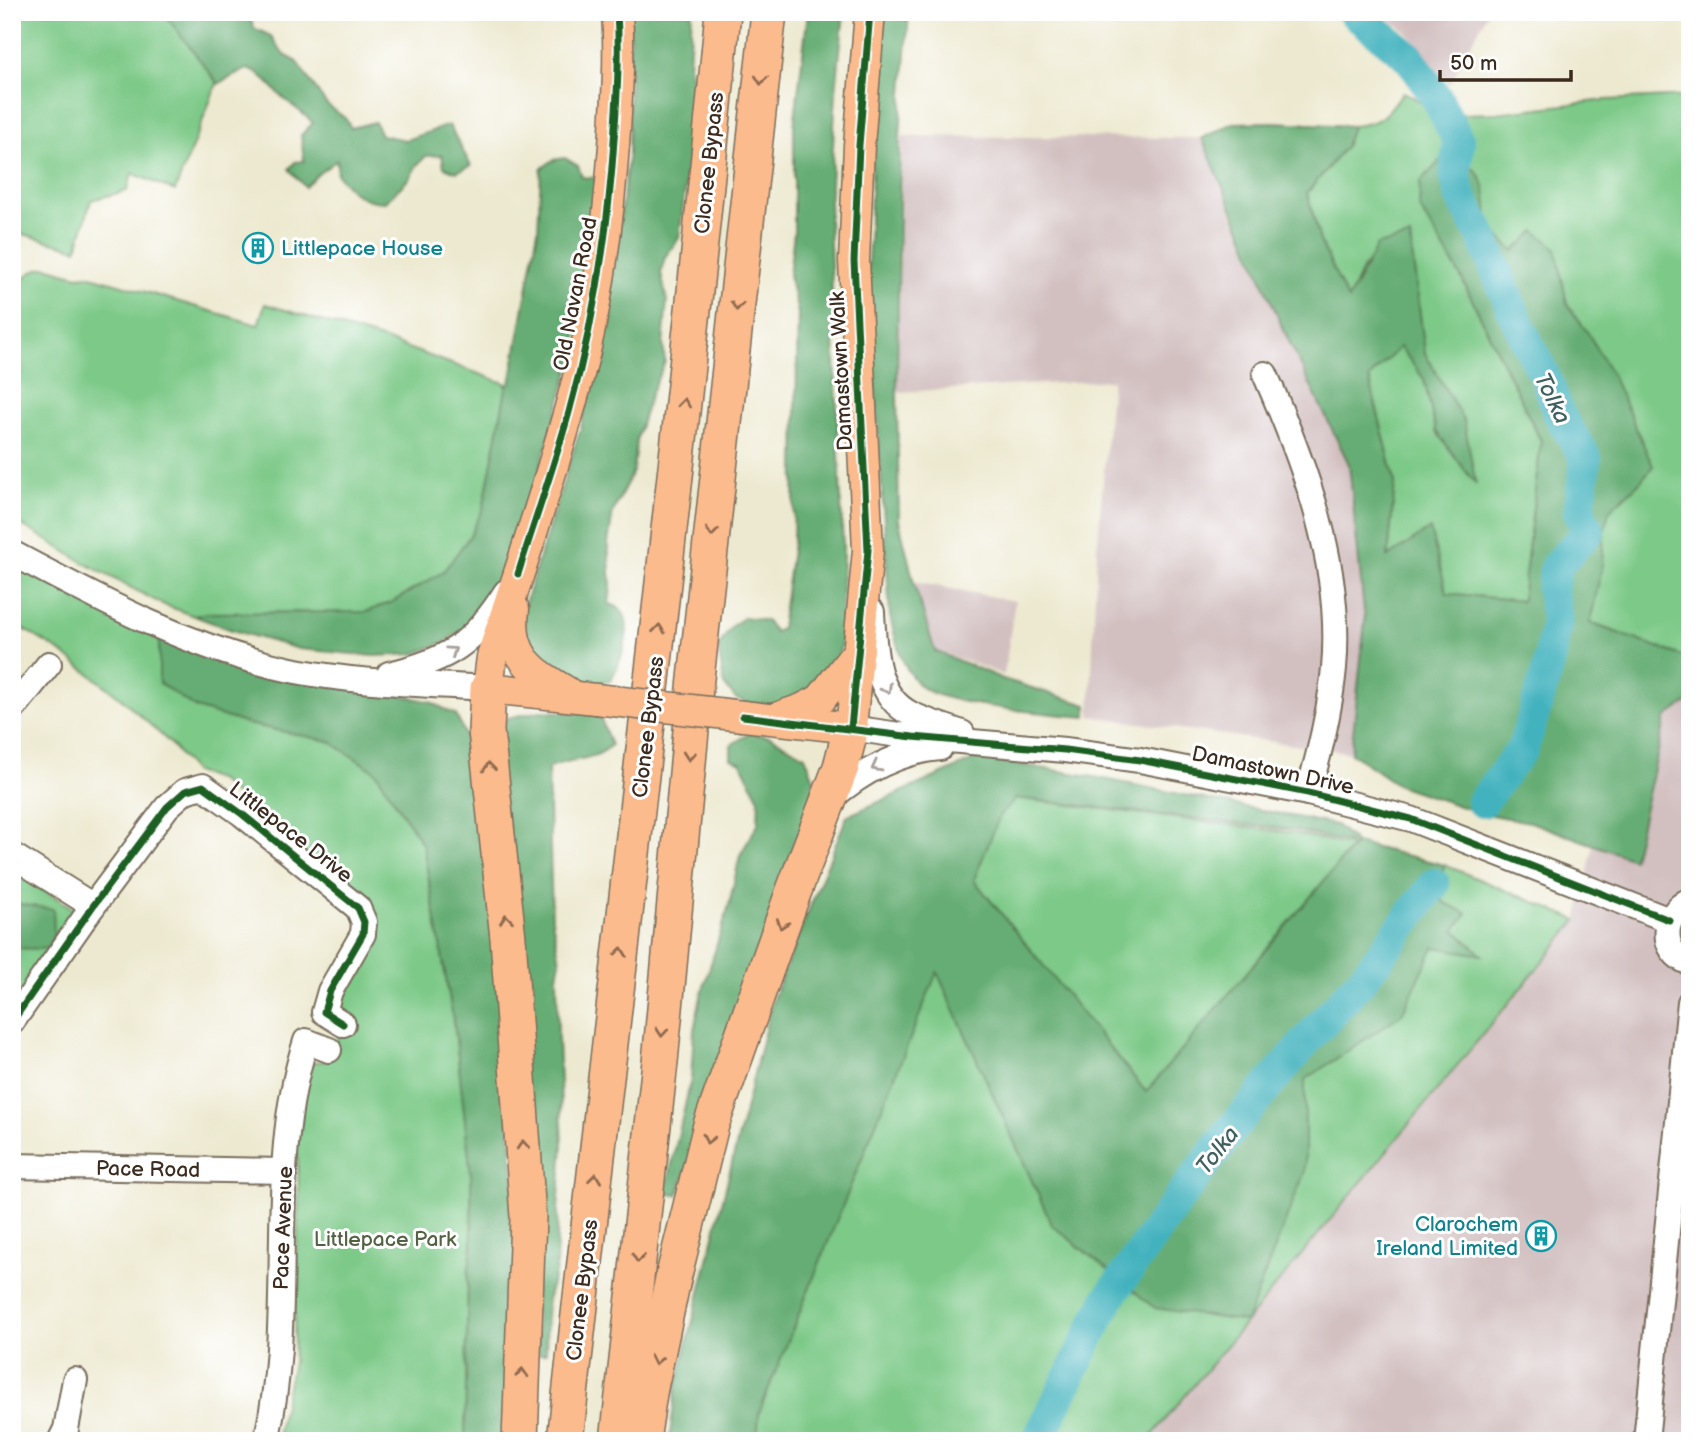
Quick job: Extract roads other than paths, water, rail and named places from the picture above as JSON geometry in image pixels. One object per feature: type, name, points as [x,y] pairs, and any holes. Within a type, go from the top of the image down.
[{"type":"highway","name":"Clonee Bypass","points":[[565,1441],[660,623],[704,219],[723,12]]},
{"type":"highway","name":"Clonee Bypass","points":[[618,1441],[660,1062],[695,688],[769,12]]},
{"type":"highway","points":[[488,688],[486,731],[508,937],[528,1217],[520,1441]]},
{"type":"highway","points":[[642,1441],[649,1393],[673,1279],[711,1125],[833,786],[851,728]]},
{"type":"main road","name":"Old Navan Road","points":[[488,688],[492,657],[569,412],[599,278],[610,198],[617,109],[617,12]]},
{"type":"main road","name":"Damastown Walk","points":[[851,728],[868,550],[854,261],[859,145],[870,12]]},
{"type":"main road","points":[[518,574],[512,618],[516,648],[535,674],[586,698]]},
{"type":"main road","points":[[765,718],[802,709],[820,700],[860,649]]},
{"type":"main road","points":[[488,688],[851,728]]},
{"type":"main road","points":[[765,718],[814,737],[828,749],[833,786]]},
{"type":"street","points":[[1265,374],[1291,433],[1309,484],[1330,578],[1333,606],[1334,667],[1324,735],[1308,793]]},
{"type":"street","points":[[868,550],[874,651],[880,677],[886,689],[896,703],[909,713],[989,744]]},
{"type":"street","points":[[12,553],[113,607],[178,637],[292,670],[365,680],[488,688]]},
{"type":"street","name":"Old Navan Road","points":[[365,680],[434,663],[456,650],[490,618],[518,574]]},
{"type":"street","points":[[12,710],[49,664]]},
{"type":"street","name":"Damastown Drive","points":[[851,728],[1140,760],[1308,793],[1411,819],[1669,920]]},
{"type":"street","points":[[833,786],[849,782],[901,755],[933,748],[989,744]]},
{"type":"street","name":"Littlepace Drive","points":[[12,1022],[93,906],[167,807],[185,791],[202,786],[242,814],[358,908],[364,922],[363,934],[330,991],[324,1012],[343,1024]]},
{"type":"street","points":[[12,855],[93,906]]},
{"type":"street","points":[[1690,900],[1680,905],[1669,920],[1667,939],[1676,956],[1690,963]]},
{"type":"street","points":[[1646,1441],[1690,1002]]},
{"type":"street","name":"Pace Avenue","points":[[266,1441],[275,1402],[279,1349],[283,1171],[295,1074],[306,1041],[329,1050]]},
{"type":"street","name":"Pace Road","points":[[12,1166],[283,1171]]},
{"type":"street","points":[[60,1441],[75,1380]]},
{"type":"waterway","name":"Tolka","points":[[1353,12],[1409,57],[1438,100],[1459,142],[1455,173],[1460,195],[1481,234],[1560,416],[1586,458],[1579,512],[1589,531],[1556,566],[1552,590],[1557,619],[1547,672],[1523,748],[1482,802]]},
{"type":"waterway","name":"Tolka","points":[[1037,1441],[1108,1299],[1176,1202],[1235,1125],[1364,977],[1434,884]]},
{"type":"place","name":"Littlepace House","points":[[258,248]]},
{"type":"place","name":"Clarochem Ireland Limited","points":[[1541,1236]]},
{"type":"park label","name":"Littlepace Park","points":[[385,1239]]}]
